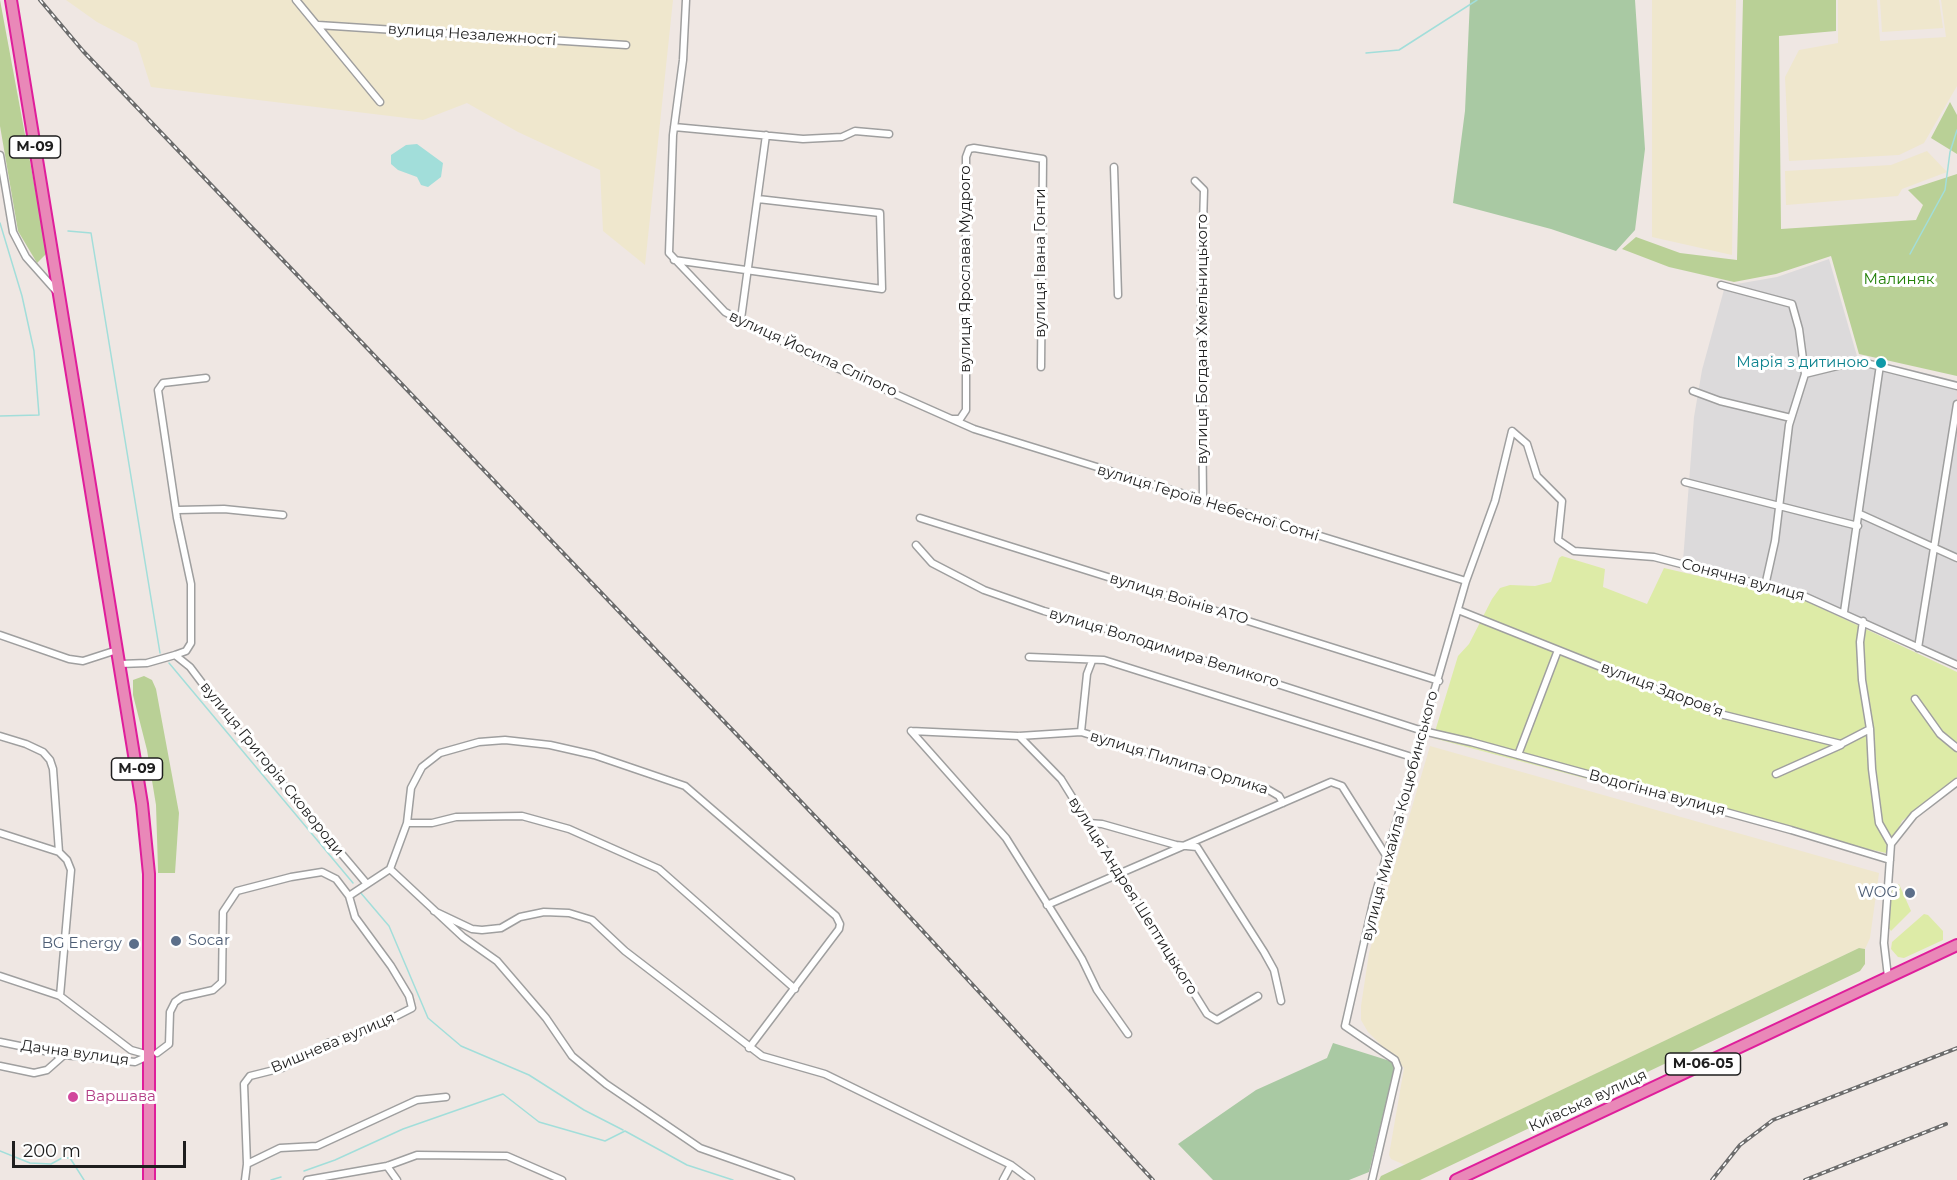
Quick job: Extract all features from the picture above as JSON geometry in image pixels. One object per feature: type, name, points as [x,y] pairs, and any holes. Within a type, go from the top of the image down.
[{"type":"highway","name":"М-09","points":[[11,0],[118,650],[146,837],[153,1054],[149,1180]]},
{"type":"highway","name":"М-06-05","points":[[1888,977],[1957,945]]},
{"type":"highway","name":"Київська вулиця","points":[[1456,1180],[1888,977]]},
{"type":"street","points":[[296,0],[380,102]]},
{"type":"street","points":[[686,0],[683,60],[674,131],[669,253],[674,260],[882,289],[879,213],[758,199]]},
{"type":"street","name":"вулиця Незалежності","points":[[318,25],[626,45]]},
{"type":"street","points":[[674,131],[826,139],[842,137],[855,131],[889,134]]},
{"type":"street","points":[[741,319],[766,135]]},
{"type":"street","name":"вулиця Ярослава Мудрого","points":[[952,419],[960,419],[966,410],[966,158],[969,149],[1043,159]]},
{"type":"street","points":[[0,154],[13,232],[26,257],[59,295]]},
{"type":"street","name":"вулиця Івана Гонти","points":[[1041,366],[1043,159]]},
{"type":"street","points":[[1114,166],[1119,295]]},
{"type":"street","name":"вулиця Богдана Хмельницького","points":[[1195,181],[1204,190],[1201,294],[1203,500]]},
{"type":"street","name":"вулиця Йосипа Сліпого","points":[[674,260],[724,312],[822,361],[952,419]]},
{"type":"street","points":[[1721,285],[1792,304],[1805,374],[1791,418],[1765,586]]},
{"type":"street","points":[[1805,374],[1858,361],[1957,386]]},
{"type":"street","points":[[1844,612],[1880,365]]},
{"type":"street","points":[[120,664],[147,663],[186,651],[191,645],[191,584],[158,390],[164,383],[206,378]]},
{"type":"street","points":[[1693,391],[1720,401],[1791,418]]},
{"type":"street","points":[[1918,648],[1933,548],[1954,436],[1957,404]]},
{"type":"street","name":"вулиця Героїв Небесної Сотні","points":[[952,419],[974,429],[1466,581]]},
{"type":"street","name":"вулиця Михайла Коцюбинського","points":[[1372,1180],[1398,1068],[1395,1060],[1345,1026],[1387,857],[1466,581],[1495,501],[1512,431],[1527,444],[1536,476],[1563,501]]},
{"type":"street","points":[[1685,482],[1858,526]]},
{"type":"street","name":"Сонячна вулиця","points":[[1563,501],[1558,540],[1574,551],[1654,557],[1804,596],[1844,612],[1957,665]]},
{"type":"street","points":[[178,510],[224,509],[283,515]]},
{"type":"street","points":[[1860,514],[1957,558]]},
{"type":"street","name":"вулиця Воїнів АТО","points":[[920,518],[1438,680]]},
{"type":"street","name":"вулиця Володимира Великого","points":[[915,545],[932,563],[984,590],[1423,731]]},
{"type":"street","name":"вулиця Здоровʼя","points":[[1458,610],[1716,713],[1841,744]]},
{"type":"street","points":[[1863,621],[1860,642],[1862,681],[1870,729],[1872,770],[1879,823],[1891,844],[1884,943],[1888,977]]},
{"type":"street","points":[[0,635],[69,659],[83,661],[118,650]]},
{"type":"street","points":[[1518,755],[1558,651]]},
{"type":"street","name":"вулиця Григорія Сковороди","points":[[175,655],[190,667],[242,736],[367,884]]},
{"type":"street","points":[[1029,657],[1092,661]]},
{"type":"street","name":"вулиця Володимира Великого","points":[[1092,661],[1104,660],[1146,672],[1415,758]]},
{"type":"street","name":"вулиця Пилипа Орлика","points":[[1092,661],[1087,674],[1081,732],[1267,789],[1279,796],[1283,803],[1330,782],[1342,786],[1387,857]]},
{"type":"street","points":[[1915,699],[1940,734],[1957,748]]},
{"type":"street","points":[[1776,774],[1870,729]]},
{"type":"street","points":[[1081,732],[1018,736],[911,731],[1002,832],[1082,959],[1097,990],[1128,1034]]},
{"type":"street","name":"Водогінна вулиця","points":[[1423,731],[1791,830],[1890,860]]},
{"type":"street","points":[[0,736],[26,744],[42,752],[50,760],[53,769],[58,852]]},
{"type":"street","name":"вулиця Андрея Шептицького","points":[[1018,736],[1061,779],[1207,1014],[1217,1020],[1258,996]]},
{"type":"street","points":[[0,976],[60,996],[131,1050],[153,1054],[164,1050],[169,1044],[170,1012],[175,1002],[189,994],[213,990],[222,982],[223,912],[233,894],[242,888],[312,873],[325,874],[336,879],[349,896],[390,868],[407,823],[411,788],[422,767],[440,753],[479,742],[505,740],[594,755],[685,786],[836,916],[840,929],[749,1048]]},
{"type":"street","points":[[1891,844],[1914,815],[1957,782]]},
{"type":"street","points":[[1047,905],[1283,803]]},
{"type":"street","points":[[407,823],[432,823],[456,816],[522,816],[569,829],[659,869],[795,989]]},
{"type":"street","points":[[1088,823],[1102,824],[1197,847],[1222,891],[1251,930],[1274,970],[1281,1001]]},
{"type":"street","points":[[0,833],[58,852],[67,860],[71,870],[60,996]]},
{"type":"street","points":[[390,868],[463,937],[498,961],[546,1018],[572,1056],[606,1084],[700,1148],[791,1180]]},
{"type":"street","name":"Вишнева вулиця","points":[[247,1164],[244,1084],[250,1076],[282,1068],[328,1043],[355,1037],[412,1008],[409,996],[392,966],[355,917],[349,896]]},
{"type":"street","points":[[434,911],[472,929],[482,930],[501,928],[520,917],[544,912],[569,913],[592,920],[625,951],[762,1056],[825,1074],[1011,1165],[1031,1180]]},
{"type":"street","name":"Дачна вулиця","points":[[0,1042],[64,1055],[135,1062],[153,1054]]},
{"type":"street","points":[[0,1066],[34,1073],[47,1070],[64,1055]]},
{"type":"street","points":[[245,1180],[247,1164],[280,1148],[317,1146],[417,1100],[446,1096]]},
{"type":"street","points":[[307,1180],[387,1166],[417,1155],[507,1156],[562,1180]]},
{"type":"street","points":[[1003,1180],[1011,1165]]},
{"type":"street","points":[[387,1166],[397,1180]]},
{"type":"shaded area","points":[[66,0],[673,0],[645,265],[603,231],[600,170],[518,132],[467,103],[423,120],[151,87],[137,43],[97,22]]},
{"type":"shaded area","points":[[1652,0],[1736,0],[1732,255],[1652,237]]},
{"type":"shaded area","points":[[1838,0],[1877,0],[1880,41],[1946,37],[1941,0],[1957,0],[1957,86],[1924,143],[1899,155],[1789,161],[1785,77],[1799,50],[1838,43]]},
{"type":"shaded area","points":[[1880,0],[1939,0],[1943,28],[1882,32]]},
{"type":"shaded area","points":[[1927,151],[1947,172],[1902,189],[1898,196],[1786,205],[1785,171],[1891,165]]},
{"type":"shaded area","points":[[1829,259],[1857,356],[1957,381],[1957,662],[1805,593],[1683,561],[1694,417],[1702,370],[1725,286],[1777,277]]},
{"type":"shaded area","points":[[1430,746],[1879,873],[1870,938],[1865,949],[1859,948],[1405,1165],[1391,1159],[1389,1155],[1404,1068],[1368,1032],[1361,1020],[1361,1006],[1369,953]]},
{"type":"green space","points":[[0,0],[47,253],[37,263],[18,231],[0,126]]},
{"type":"green space","points":[[1470,0],[1635,0],[1645,149],[1635,230],[1616,251],[1551,229],[1453,203],[1465,111]]},
{"type":"green space","name":"Малиняк","points":[[1743,0],[1836,0],[1836,31],[1779,36],[1781,229],[1916,220],[1923,205],[1908,190],[1957,174],[1957,376],[1859,354],[1831,256],[1776,274],[1734,282],[1669,267],[1622,249],[1636,237],[1680,253],[1737,260]]},
{"type":"green space","points":[[1950,102],[1957,115],[1957,154],[1931,138]]},
{"type":"green space","points":[[1562,556],[1605,569],[1603,587],[1647,604],[1664,568],[1806,601],[1957,672],[1957,777],[1902,821],[1886,853],[1761,825],[1433,738],[1458,656],[1469,644],[1492,599],[1500,588],[1510,585],[1535,586],[1551,582],[1559,558]]},
{"type":"green space","points":[[144,676],[152,680],[156,689],[179,813],[175,873],[158,873],[156,805],[147,750],[133,695],[133,680]]},
{"type":"green space","points":[[1899,884],[1911,911],[1891,931],[1889,928],[1891,890]]},
{"type":"green space","points":[[1924,914],[1928,915],[1943,931],[1943,940],[1904,958],[1898,957],[1891,949],[1892,942]]},
{"type":"green space","points":[[1859,948],[1865,949],[1865,964],[1860,971],[1420,1180],[1379,1180],[1381,1176]]},
{"type":"green space","points":[[1333,1043],[1390,1061],[1395,1066],[1369,1172],[1349,1180],[1213,1180],[1178,1144],[1256,1090],[1327,1058]]},
{"type":"water","points":[[417,144],[443,163],[441,177],[428,187],[421,185],[417,177],[398,170],[391,164],[391,155],[406,145]]},
{"type":"waterway","points":[[1366,53],[1399,50],[1477,0]]},
{"type":"waterway","points":[[1910,254],[1945,190],[1950,152],[1957,130]]},
{"type":"waterway","points":[[0,223],[22,296],[34,351],[39,415],[0,416]]},
{"type":"waterway","points":[[68,231],[91,233],[160,653]]},
{"type":"waterway","points":[[169,663],[353,883]]},
{"type":"waterway","points":[[360,892],[389,926],[428,1018],[461,1046],[529,1075],[584,1110],[623,1130]]},
{"type":"waterway","points":[[304,1171],[335,1160],[403,1129],[503,1094],[539,1122],[605,1141],[625,1131],[687,1165],[733,1180]]},
{"type":"waterway","points":[[0,1151],[30,1163],[51,1164],[62,1158],[70,1158],[84,1180]]},
{"type":"waterway","points":[[271,1180],[281,1177]]},
{"type":"railway","points":[[40,0],[83,51],[872,876],[1153,1180]]},
{"type":"railway","points":[[1712,1180],[1740,1145],[1773,1120],[1957,1048]]},
{"type":"railway","points":[[1805,1180],[1946,1124]]},
{"type":"place","name":"Марія з дитиною","points":[[1881,363]]},
{"type":"place","name":"WOG","points":[[1910,893]]},
{"type":"place","name":"Socar","points":[[176,941]]},
{"type":"place","name":"BG Energy","points":[[134,944]]},
{"type":"place","name":"Варшава","points":[[73,1097]]}]
